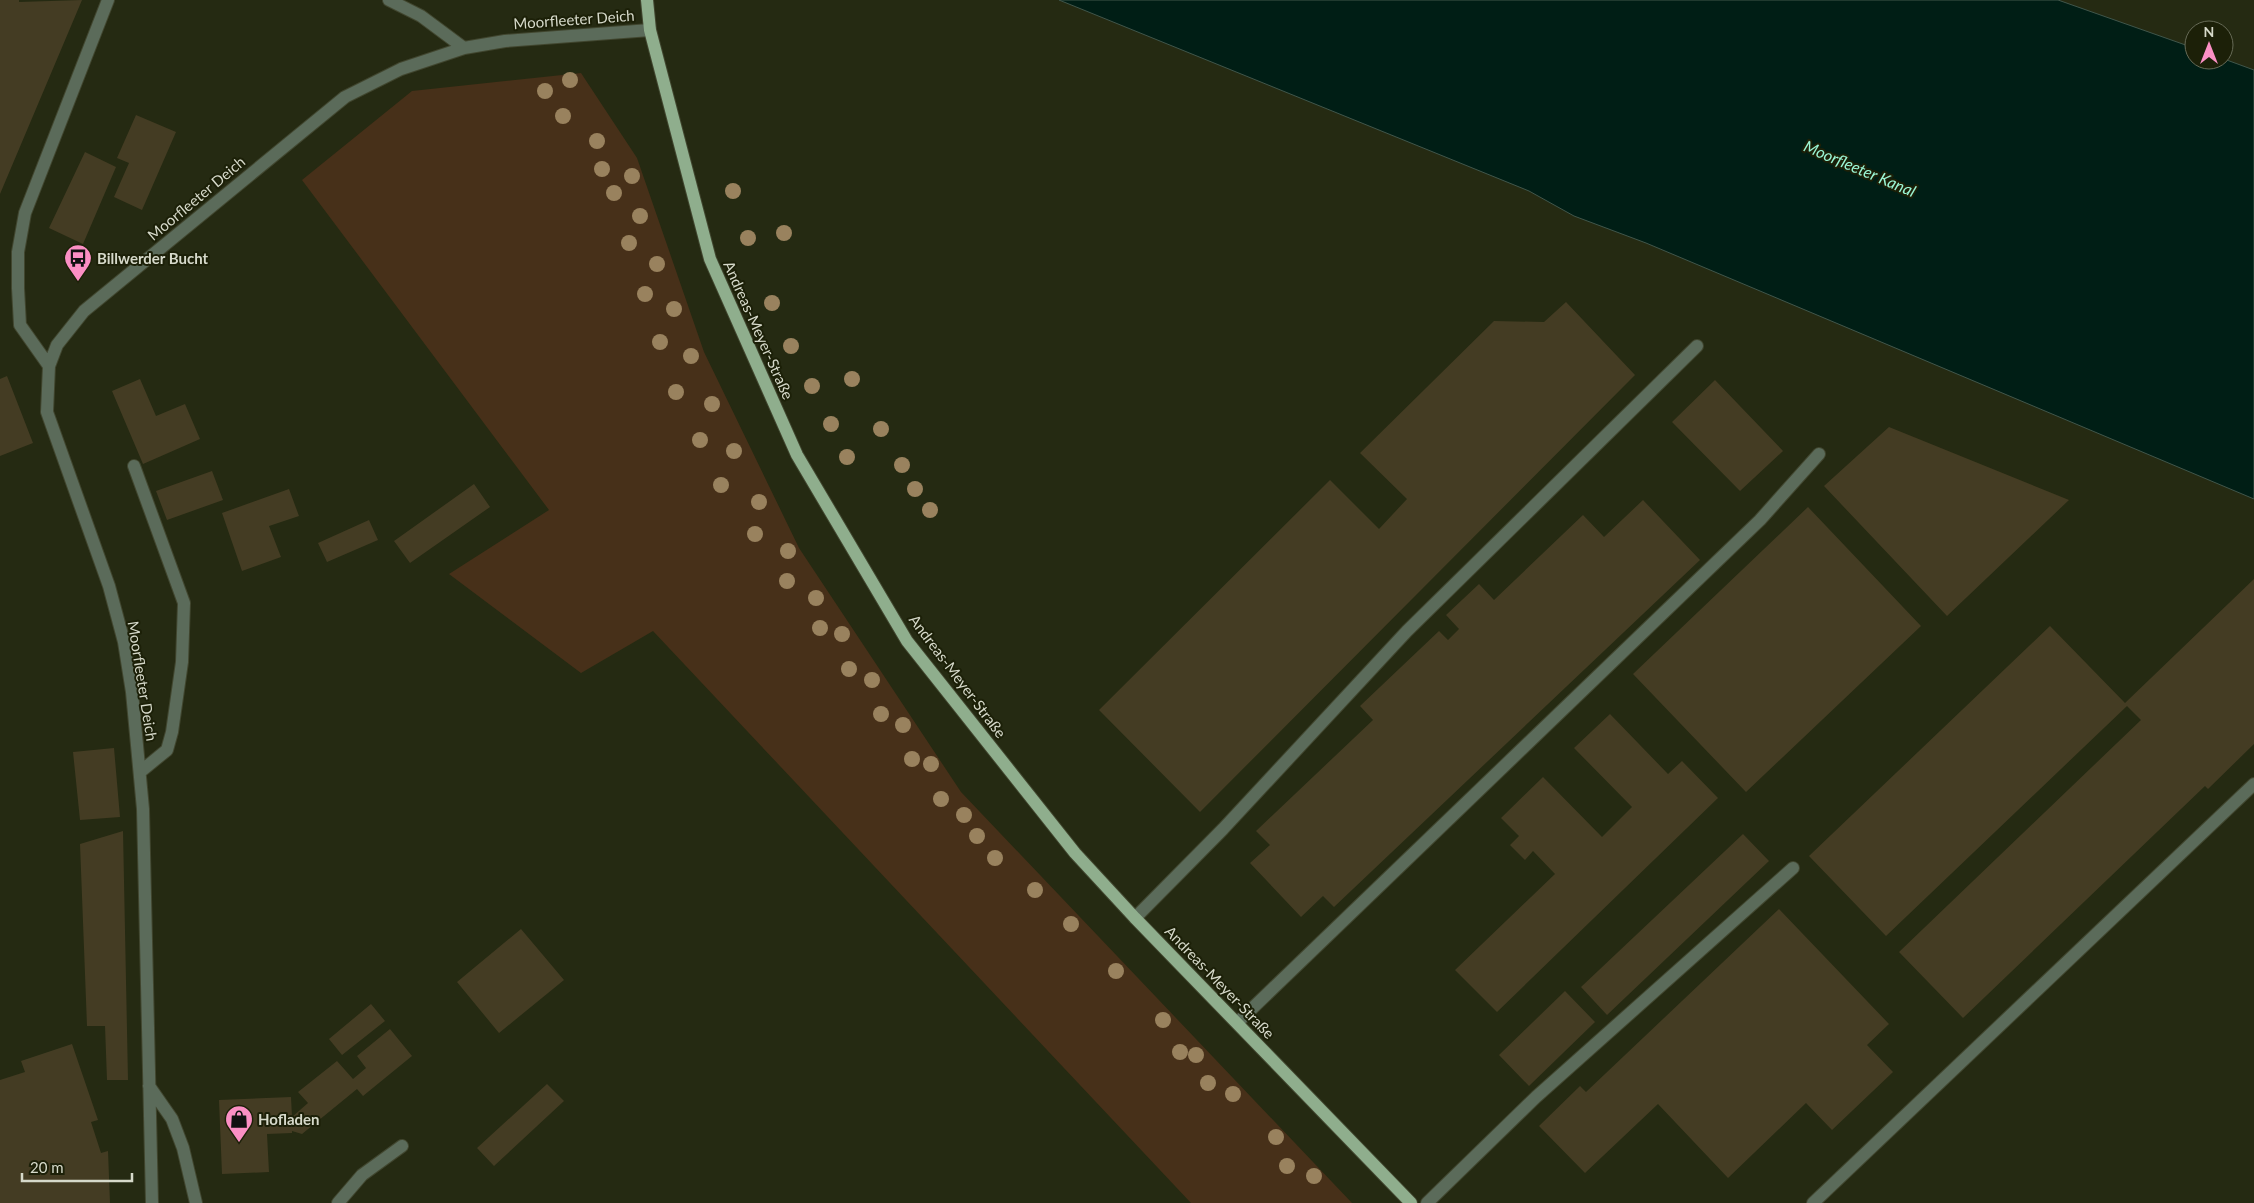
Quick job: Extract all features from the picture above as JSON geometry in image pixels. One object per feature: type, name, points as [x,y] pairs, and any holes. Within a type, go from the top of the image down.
[{"type":"main road","name":"Andreas-Meyer-Straße","points":[[647,0],[650,30],[710,259],[797,455],[907,641],[1075,853],[1135,918],[1238,1022],[1411,1203]]},
{"type":"street","points":[[49,366],[20,325],[18,252],[25,213],[108,0]]},
{"type":"street","points":[[389,0],[421,16],[464,48]]},
{"type":"street","name":"Moorfleeter Deich","points":[[152,1203],[143,809],[132,692],[124,642],[109,586],[47,412],[49,366],[57,345],[84,311],[345,98],[401,69],[464,48],[505,41],[650,30]]},
{"type":"street","points":[[1135,918],[1223,829],[1407,631],[1697,346]]},
{"type":"street","points":[[1238,1022],[1760,520],[1819,454]]},
{"type":"street","name":"Moorfleeter Deich","points":[[134,466],[184,603],[182,662],[172,732],[167,750],[140,772]]},
{"type":"street","points":[[1813,1203],[2254,784]]},
{"type":"street","points":[[1427,1203],[1536,1097],[1793,868]]},
{"type":"street","points":[[149,1086],[172,1118],[183,1148],[196,1203]]},
{"type":"street","points":[[338,1203],[362,1175],[402,1146]]},
{"type":"shaded area","points":[[581,73],[637,158],[704,352],[799,548],[961,792],[1352,1203],[1191,1203],[653,631],[581,673],[449,574],[549,510],[302,180],[412,91]]},
{"type":"water","name":"Moorfleeter Kanal","points":[[1059,0],[2058,0],[2184,44],[2184,70],[2234,70],[2234,63],[2254,70],[2254,499],[1646,243],[1574,216],[1529,191]]},
{"type":"building","points":[[0,0],[19,0],[19,2],[82,0],[0,194]]},
{"type":"building","points":[[136,115],[176,132],[142,210],[114,197],[129,163],[117,158]]},
{"type":"building","points":[[85,152],[116,167],[83,244],[49,228]]},
{"type":"building","points":[[1566,302],[1635,375],[1200,812],[1099,710],[1330,480],[1379,529],[1407,499],[1360,453],[1494,321],[1544,322]]},
{"type":"building","points":[[7,376],[33,443],[0,456],[0,379]]},
{"type":"building","points":[[140,379],[156,416],[185,404],[200,439],[143,464],[112,391]]},
{"type":"building","points":[[1715,380],[1783,451],[1740,491],[1672,422]]},
{"type":"building","points":[[1889,427],[2069,500],[1947,616],[1824,486]]},
{"type":"building","points":[[212,471],[223,500],[167,520],[156,491]]},
{"type":"building","points":[[474,484],[490,507],[410,563],[394,541]]},
{"type":"building","points":[[289,489],[299,516],[269,526],[281,557],[242,571],[222,513]]},
{"type":"building","points":[[1643,500],[1700,560],[1334,907],[1323,896],[1301,917],[1250,863],[1270,845],[1256,831],[1373,720],[1360,706],[1439,631],[1448,640],[1459,629],[1446,615],[1479,584],[1494,600],[1583,515],[1604,537]]},
{"type":"building","points":[[1808,507],[1921,626],[1746,792],[1633,674]]},
{"type":"building","points":[[369,520],[378,540],[327,562],[318,543]]},
{"type":"building","points":[[2254,579],[2254,744],[2208,789],[2205,786],[1963,1018],[1899,952],[2141,720],[2127,706],[1886,936],[1809,856],[2050,626],[2125,703]]},
{"type":"building","points":[[1610,714],[1668,774],[1682,761],[1718,798],[1497,1012],[1455,970],[1555,874],[1533,851],[1525,860],[1510,845],[1519,836],[1501,818],[1543,777],[1602,837],[1632,807],[1574,748]]},
{"type":"building","points":[[114,748],[120,817],[80,820],[73,752]]},
{"type":"building","points":[[123,831],[128,1080],[107,1080],[105,1026],[87,1026],[80,844]]},
{"type":"building","points":[[1743,834],[1769,861],[1607,1015],[1581,987]]},
{"type":"building","points":[[1779,909],[1889,1024],[1867,1045],[1893,1072],[1832,1130],[1806,1103],[1728,1178],[1658,1104],[1585,1173],[1539,1126],[1580,1086],[1586,1092]]},
{"type":"building","points":[[521,929],[564,980],[499,1033],[457,982]]},
{"type":"building","points":[[1565,991],[1595,1022],[1529,1086],[1499,1055]]},
{"type":"building","points":[[371,1004],[385,1021],[342,1055],[329,1039]]},
{"type":"building","points":[[390,1029],[412,1056],[363,1096],[357,1089],[302,1134],[292,1131],[292,1133],[267,1134],[269,1172],[222,1174],[219,1100],[291,1097],[292,1117],[308,1103],[298,1092],[337,1061],[353,1079],[366,1068],[357,1056]]},
{"type":"building","points":[[72,1044],[98,1120],[91,1122],[101,1153],[108,1151],[110,1203],[0,1203],[0,1080],[25,1072],[21,1061]]},
{"type":"building","points":[[547,1084],[564,1101],[494,1166],[477,1148]]},
{"type":"place","name":"Billwerder Bucht","points":[[78,282]]},
{"type":"place","name":"Hofladen","points":[[239,1143]]}]
